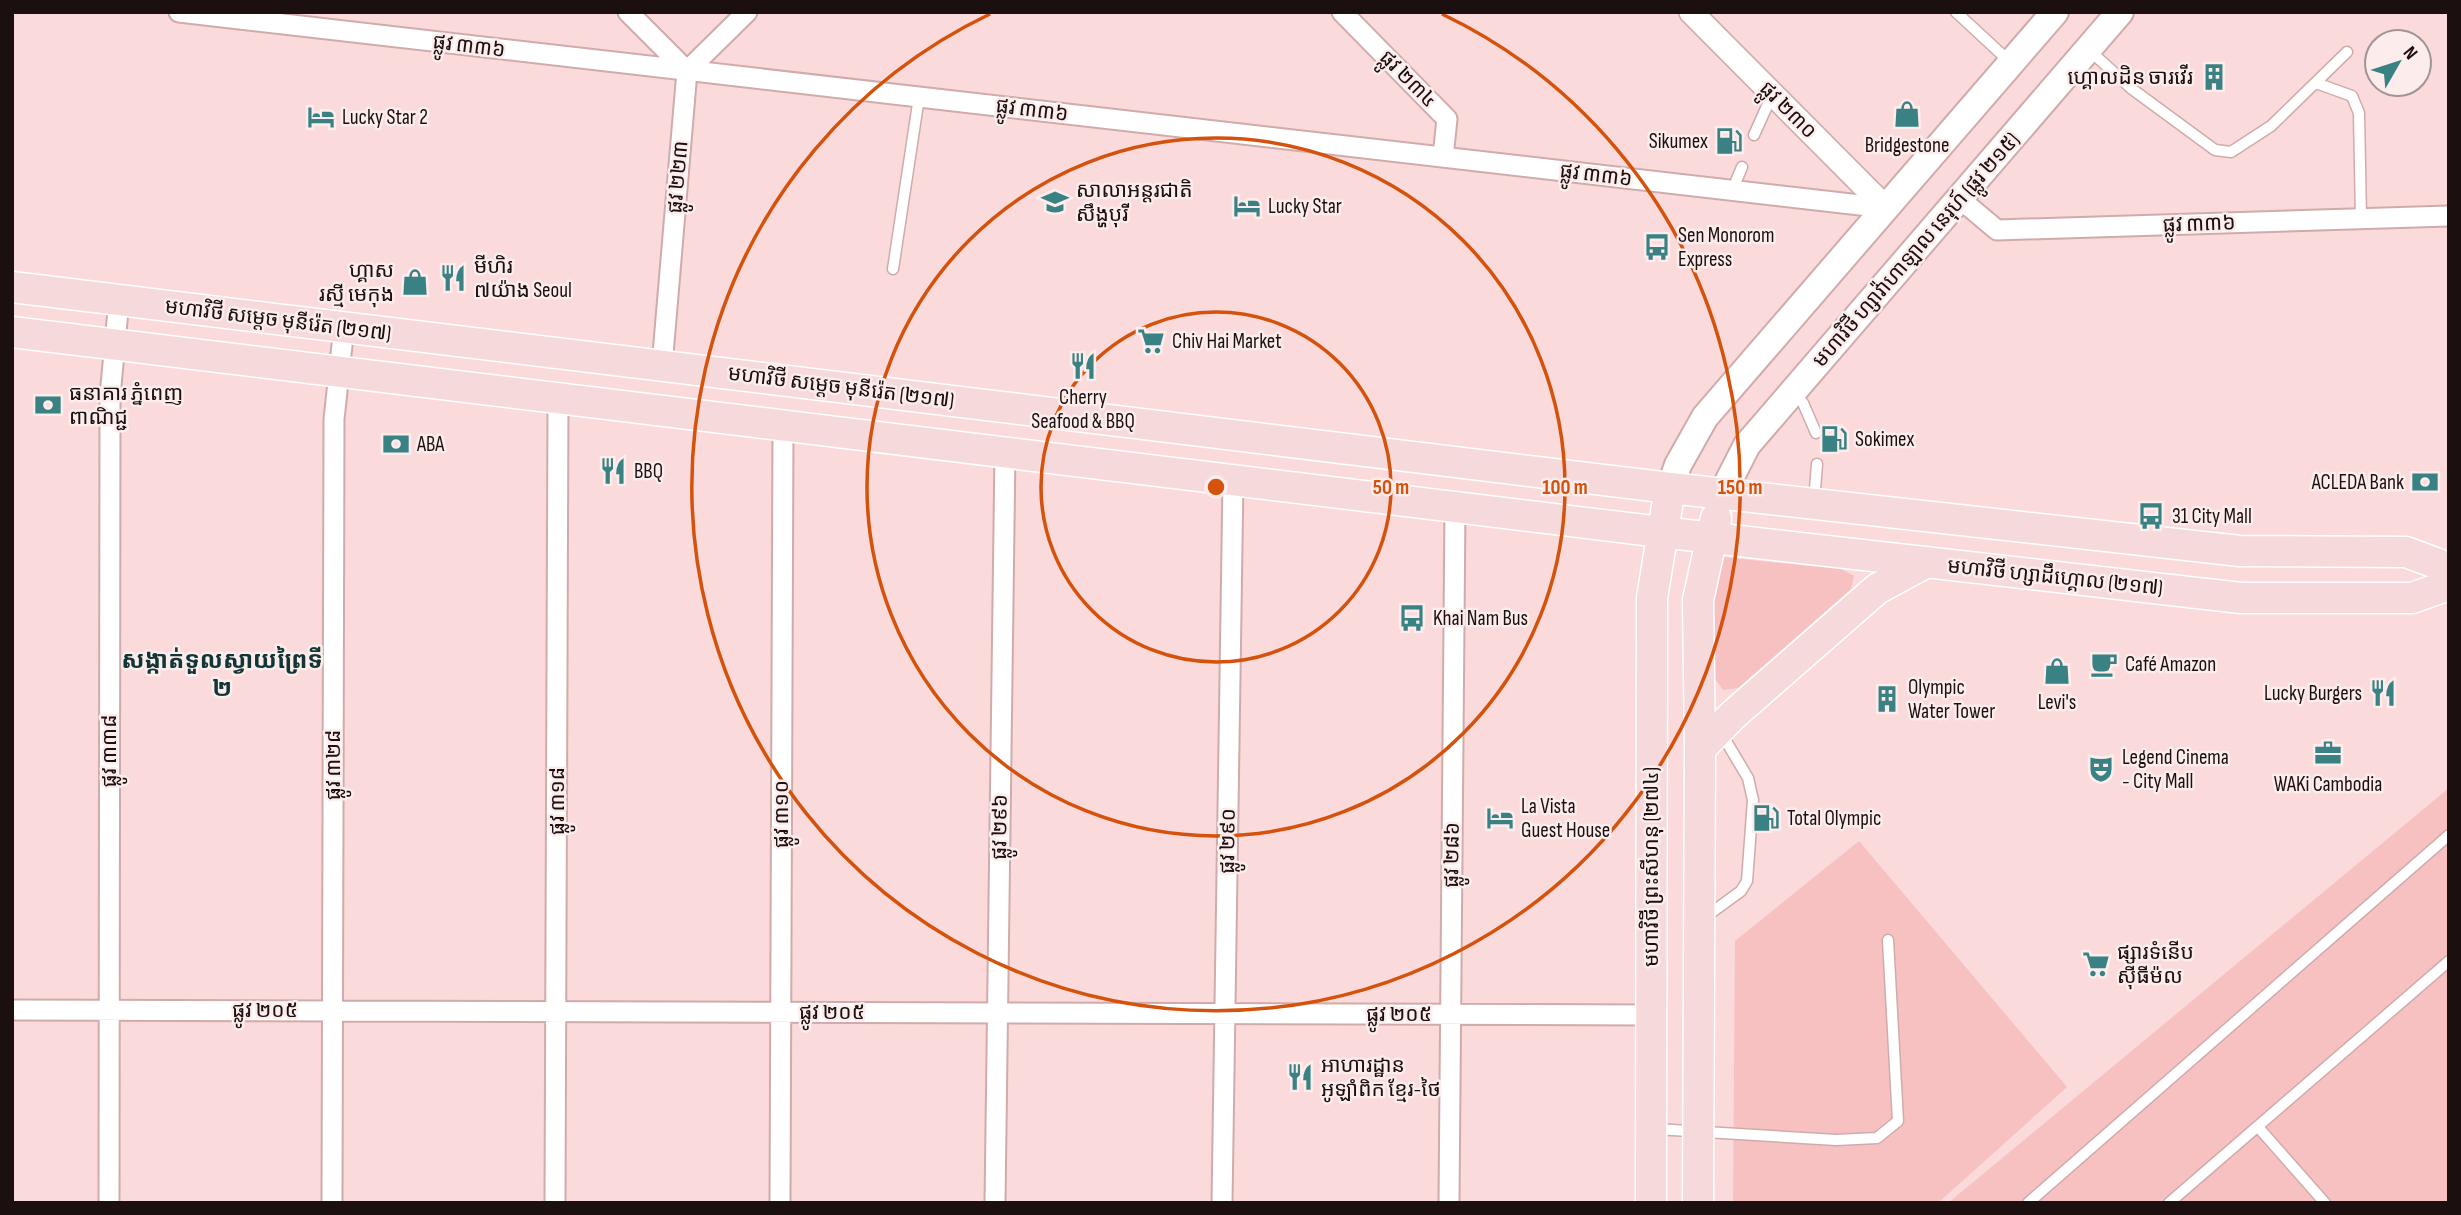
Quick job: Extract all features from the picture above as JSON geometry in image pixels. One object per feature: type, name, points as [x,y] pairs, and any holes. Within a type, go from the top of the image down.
[{"type":"main road","points":[[2055,12],[1705,417],[1678,465],[1670,488],[2240,551],[2406,552],[2449,568]]},
{"type":"main road","name":"មហាវិថី ហ្សាវ៉ាហាឡាល នេរុហ៍ (ផ្លូវ ២១៥)","points":[[1723,494],[1747,445],[2120,12]]},
{"type":"main road","name":"មហាវិថី សម្តេច មុនីរ៉េត (២១៧)","points":[[12,287],[1670,488]]},
{"type":"main road","name":"មហាវិថី សម្តេច មុនីរ៉េត (២១៧)","points":[[12,332],[1661,532]]},
{"type":"main road","name":"មហាវិថី ព្រះសីហនុ (២៧៤)","points":[[1651,1203],[1652,598],[1670,488]]},
{"type":"main road","points":[[1698,1203],[1698,923],[1710,739],[1699,697],[1698,600],[1710,537],[1723,494]]},
{"type":"main road","name":"មហាវិថី ហ្សាដឹហ្គោល (២១៧)","points":[[1661,532],[2241,598],[2412,598],[2449,585]]},
{"type":"main road","points":[[1710,739],[1877,589],[1927,562]]},
{"type":"street","name":"ផ្លូវ ៣៣៦","points":[[178,12],[287,18],[687,71],[1886,208]]},
{"type":"street","points":[[628,12],[687,71],[747,12]]},
{"type":"street","name":"ផ្លូវ ២៣៤","points":[[1342,12],[1447,119],[1443,157]]},
{"type":"street","name":"ផ្លូវ ២៣០","points":[[1691,12],[1886,208]]},
{"type":"street","name":"ផ្លូវ ២២៣","points":[[663,366],[687,71]]},
{"type":"street","name":"ផ្លូវ ៣៣៦","points":[[1960,199],[1997,230],[2449,216]]},
{"type":"street","name":"ផ្លូវ ៣៣៨","points":[[109,1203],[110,396],[119,300]]},
{"type":"street","name":"ផ្លូវ ៣២៨","points":[[332,1203],[334,419],[344,327]]},
{"type":"street","name":"ផ្លូវ ៣១៨","points":[[555,1203],[558,398]]},
{"type":"street","name":"ផ្លូវ ៣១០","points":[[780,1203],[783,426]]},
{"type":"street","name":"ផ្លូវ ២៩៦","points":[[995,1203],[1005,452]]},
{"type":"street","name":"ផ្លូវ ២៩០","points":[[1223,1203],[1233,480]]},
{"type":"street","name":"ផ្លូវ ២៨៦","points":[[1449,1203],[1455,506]]},
{"type":"street","name":"ផ្លូវ ២០៥","points":[[12,1010],[1651,1015]]},
{"type":"lane","points":[[1956,12],[2011,64]]},
{"type":"lane","points":[[2088,50],[2132,89],[2215,150],[2231,152],[2251,141],[2347,52]]},
{"type":"lane","points":[[2316,83],[2352,96],[2359,113],[2361,219]]},
{"type":"lane","points":[[1754,135],[1772,94]]},
{"type":"lane","points":[[893,269],[919,97]]},
{"type":"lane","points":[[1732,191],[1742,167]]},
{"type":"lane","points":[[1793,392],[1803,403],[1816,433]]},
{"type":"lane","points":[[1814,504],[1817,464]]},
{"type":"lane","points":[[1698,923],[1741,891],[1747,881],[1752,800],[1748,778],[1710,739]]},
{"type":"lane","points":[[2028,1203],[2449,835]]},
{"type":"lane","points":[[1651,1129],[1836,1140],[1877,1138],[1898,1121],[1888,940]]},
{"type":"lane","points":[[2169,1203],[2449,961]]},
{"type":"lane","points":[[2258,1126],[2325,1203]]},
{"type":"shaded area","points":[[1721,557],[1841,569],[1854,576],[1851,589],[1738,688],[1723,690],[1713,676],[1713,611]]},
{"type":"shaded area","points":[[2449,788],[2449,1203],[1948,1203]]},
{"type":"shaded area","points":[[1859,841],[2067,1087],[1938,1203],[1733,1203],[1735,941]]},
{"type":"place","name":"ហ្គោលដិន ចារវើរ","points":[[2214,77]]},
{"type":"place","name":"Bridgestone","points":[[1907,114]]},
{"type":"place","name":"Lucky Star 2","points":[[321,117]]},
{"type":"place","name":"Sikumex","points":[[1729,141]]},
{"type":"place","name":"សាលាអន្តរជាតិ សឹង្ហបុរី","points":[[1055,202]]},
{"type":"place","name":"Lucky Star","points":[[1247,206]]},
{"type":"place","name":"Sen Monorom Express","points":[[1657,247]]},
{"type":"place","name":"មីហិរ ៧យ៉ាង Seoul","points":[[453,278]]},
{"type":"place","name":"ហ្គាស រស្មី មេកុង","points":[[415,282]]},
{"type":"place","name":"Chiv Hai Market","points":[[1151,341]]},
{"type":"place","name":"Cherry Seafood & BBQ","points":[[1083,366]]},
{"type":"place","name":"ធនាគារ ភ្នំពេញ ពាណិជ្ជ","points":[[48,405]]},
{"type":"place","name":"Sokimex","points":[[1834,439]]},
{"type":"place","name":"ABA","points":[[396,444]]},
{"type":"place","name":"BBQ","points":[[613,471]]},
{"type":"place","name":"ACLEDA Bank","points":[[2425,482]]},
{"type":"place","name":"31 City Mall","points":[[2151,516]]},
{"type":"place","name":"Khai Nam Bus","points":[[1412,618]]},
{"type":"place","name":"Café Amazon","points":[[2104,664]]},
{"type":"place","name":"Levi's","points":[[2057,671]]},
{"type":"place","name":"Lucky Burgers","points":[[2383,693]]},
{"type":"place","name":"Olympic Water Tower","points":[[1887,699]]},
{"type":"place","name":"WAKi Cambodia","points":[[2328,753]]},
{"type":"place","name":"Legend Cinema - City Mall","points":[[2101,769]]},
{"type":"place","name":"La Vista Guest House","points":[[1500,818]]},
{"type":"place","name":"Total Olympic","points":[[1766,818]]},
{"type":"place","name":"ផ្សារទំនើប ស៊ីធីម៉ល","points":[[2096,964]]},
{"type":"place","name":"អាហារដ្ឋាន អូឡាំពិក ខ្មែរ-ថៃ","points":[[1300,1077]]},
{"type":"district","name":"សង្កាត់ទួលស្វាយព្រៃទី ២","points":[[222,674]]}]
